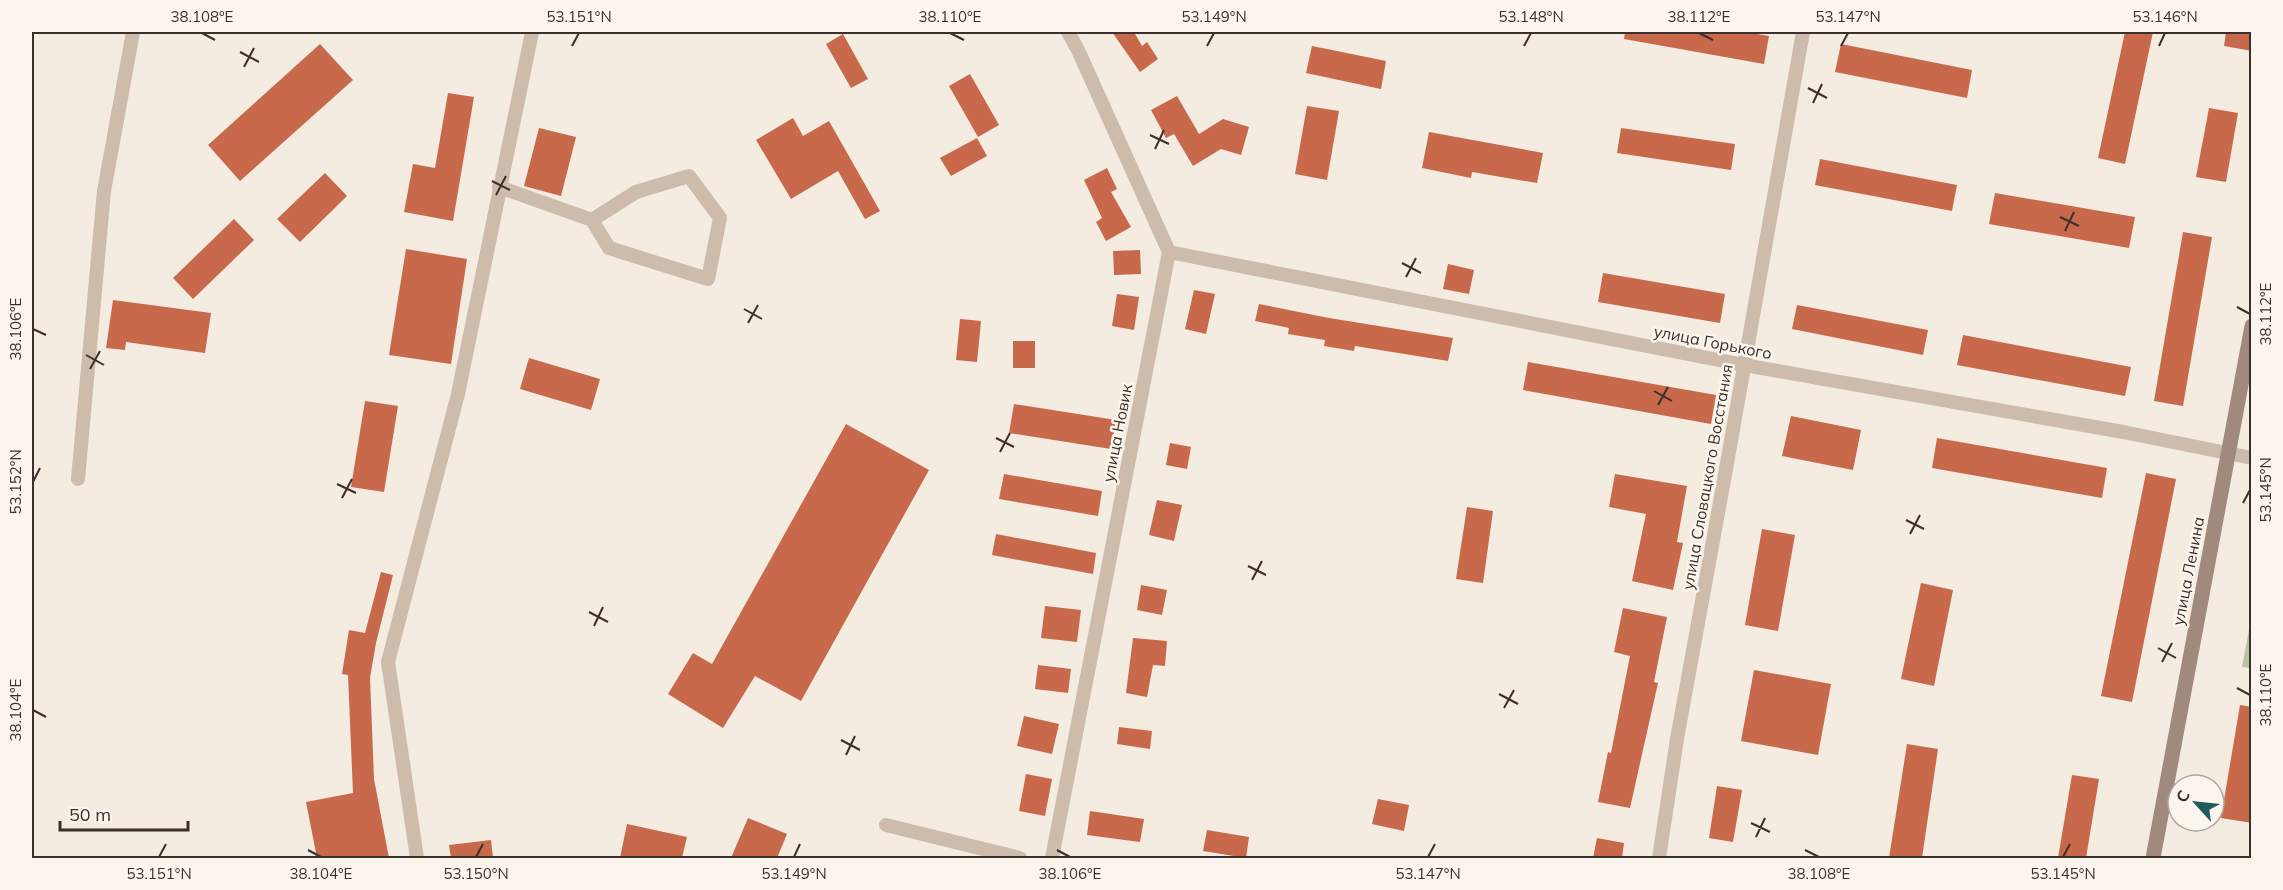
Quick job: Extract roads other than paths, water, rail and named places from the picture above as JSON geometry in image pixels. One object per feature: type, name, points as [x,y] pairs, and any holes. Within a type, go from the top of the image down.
[{"type":"main road","name":"улица Ленина","points":[[2153,858],[2252,326]]},
{"type":"street","points":[[78,479],[104,191],[133,32]]},
{"type":"street","points":[[417,858],[388,662],[458,394],[532,32]]},
{"type":"street","points":[[1068,32],[1169,252]]},
{"type":"street","name":"улица Словацкого Восстания","points":[[1659,858],[1677,739],[1803,32]]},
{"type":"street","points":[[499,187],[592,220],[609,248],[708,279],[720,218],[689,176],[636,192],[592,220]]},
{"type":"street","name":"улица Горького","points":[[1169,252],[1744,365],[2123,432],[2252,458]]},
{"type":"street","name":"улица Новик","points":[[1052,858],[1169,252]]},
{"type":"street","points":[[886,825],[1020,858]]}]
